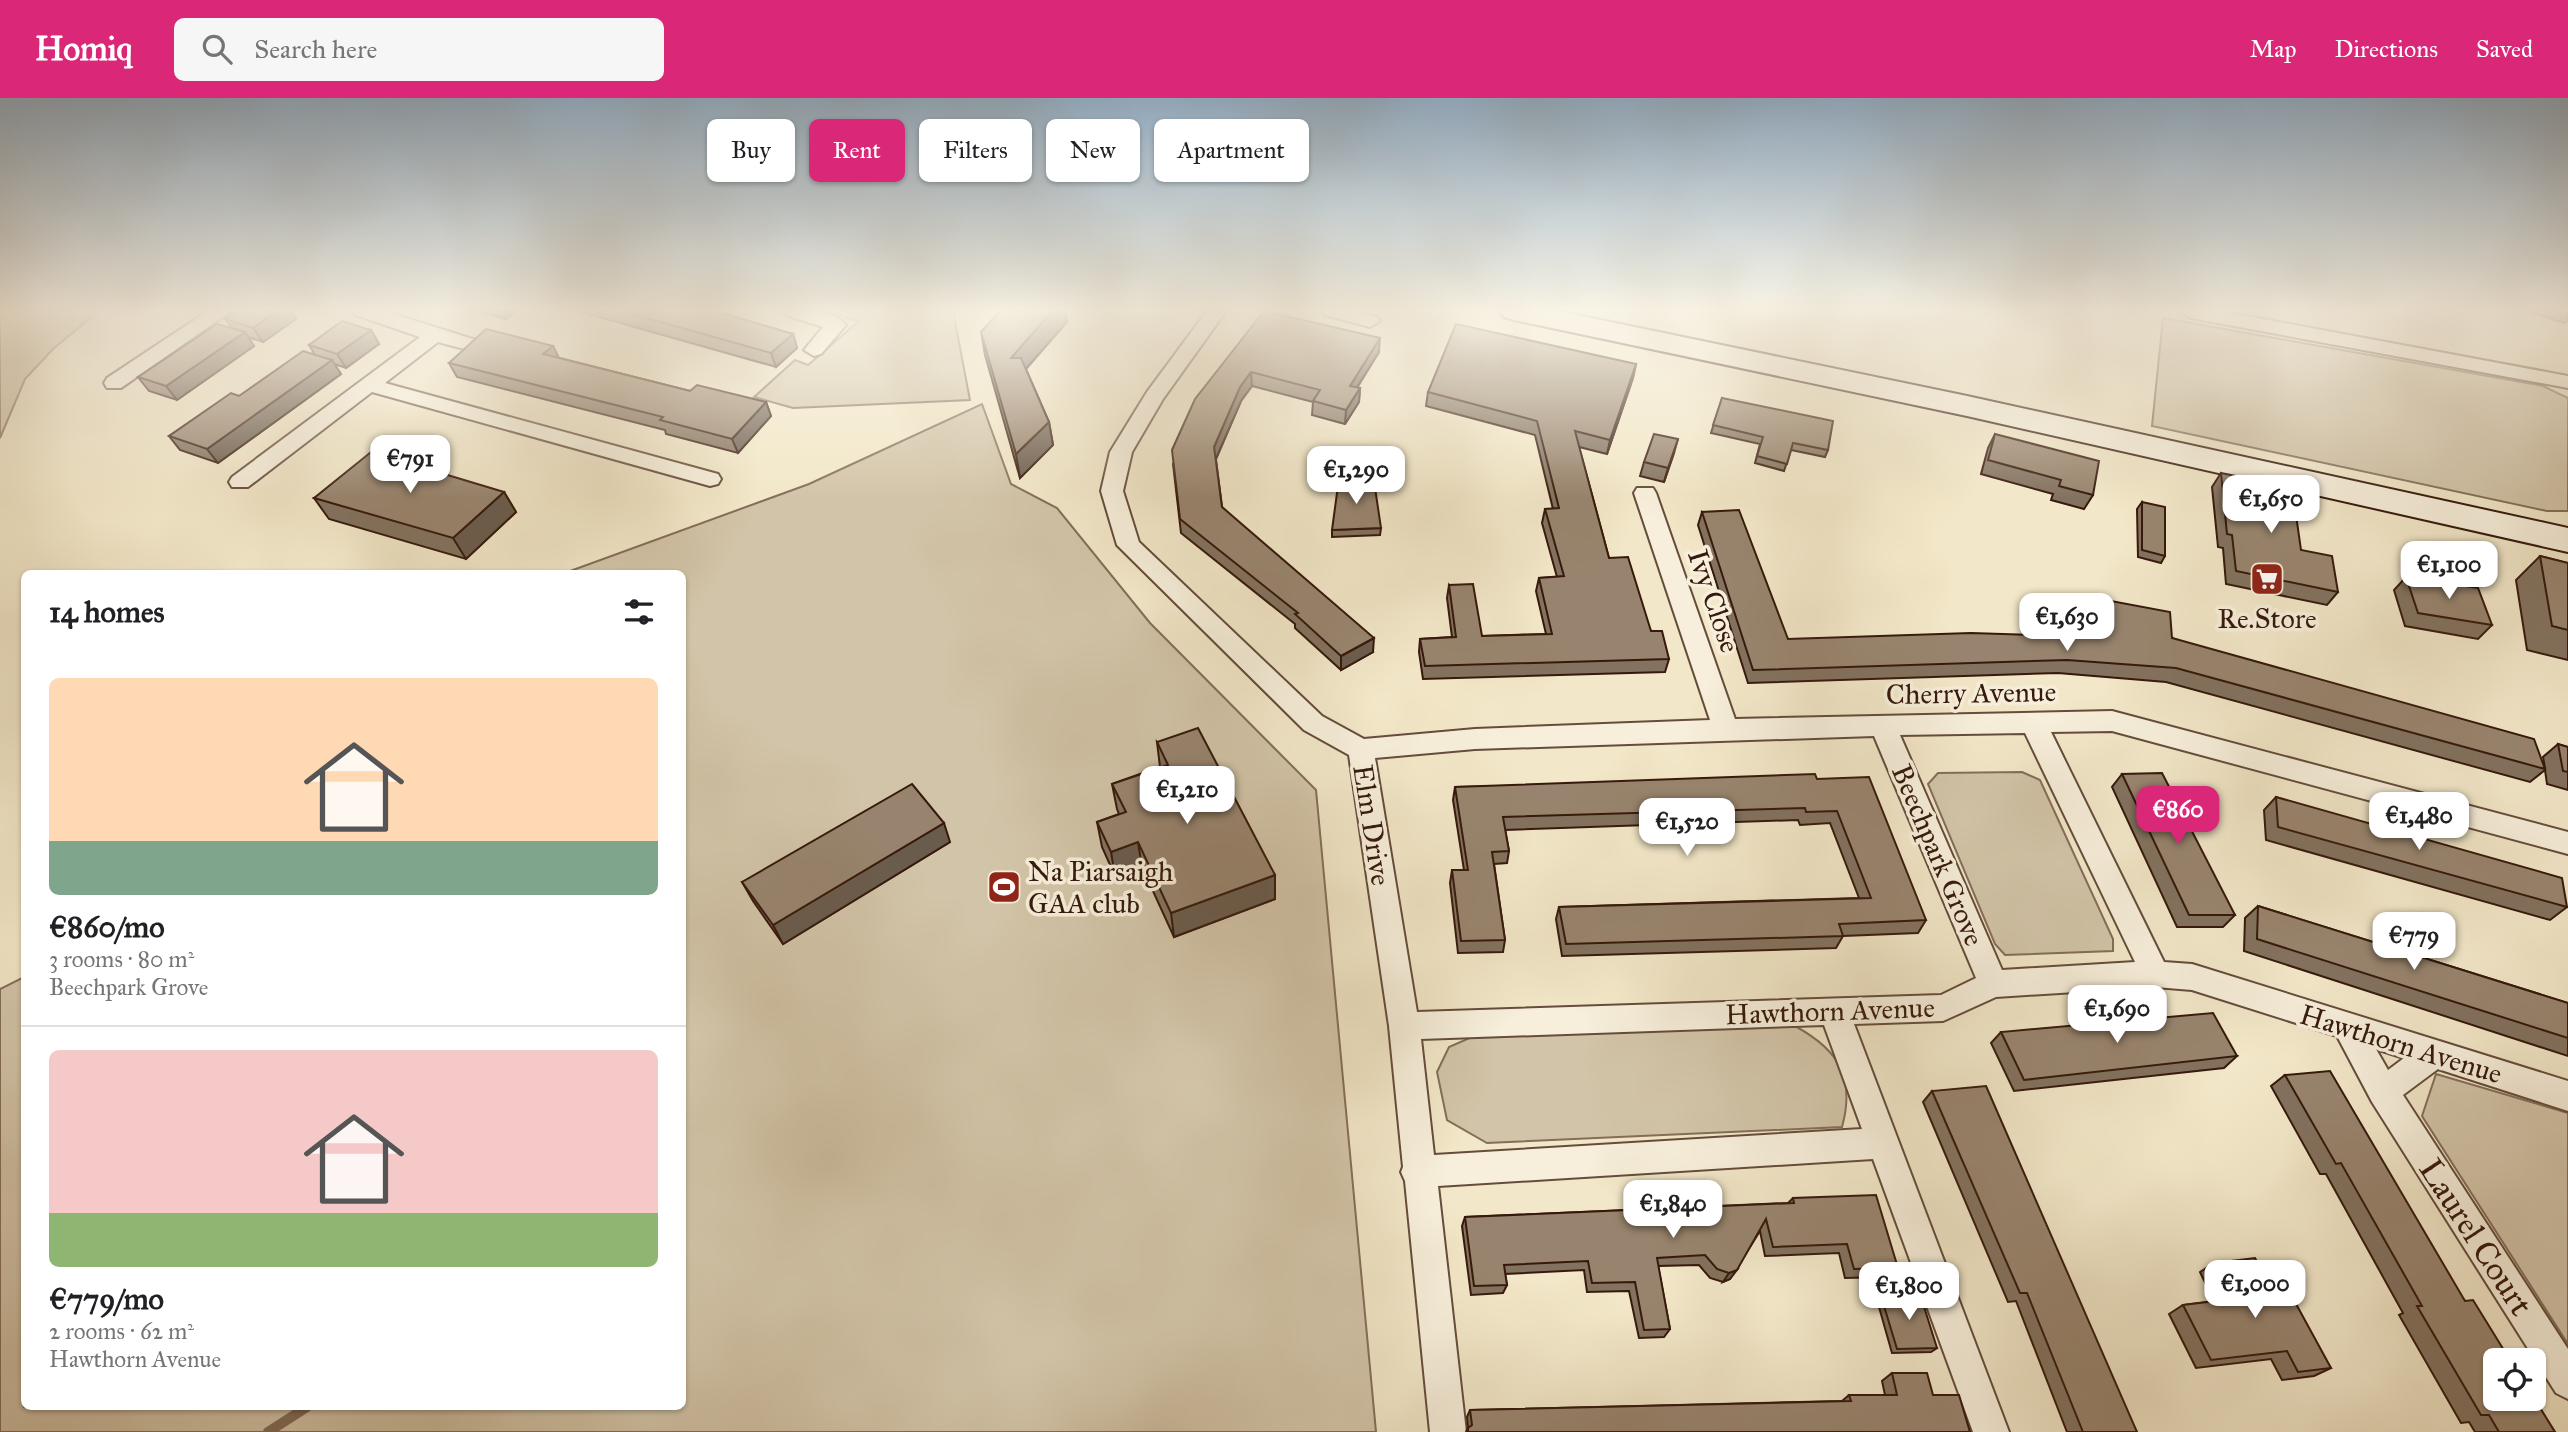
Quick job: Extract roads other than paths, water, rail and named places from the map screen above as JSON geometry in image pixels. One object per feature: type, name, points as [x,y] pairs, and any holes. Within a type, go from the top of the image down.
[{"type":"main road","points":[[1812,373],[1967,405],[2568,540]]},
{"type":"street","points":[[114,383],[129,373]]},
{"type":"street","points":[[240,482],[385,373]]},
{"type":"street","name":"Elm Drive","points":[[1172,373],[1121,452],[1112,491],[1129,545],[1314,723],[1361,749],[1404,1026],[1417,1172],[1448,1432]]},
{"type":"street","points":[[2521,373],[2568,382]]},
{"type":"street","points":[[369,385],[710,479]]},
{"type":"street","name":"Ivy Close","points":[[1645,492],[1726,729]]},
{"type":"street","name":"Cherry Avenue","points":[[1361,749],[1475,739],[1726,729],[2112,721],[2568,843]]},
{"type":"street","points":[[2034,724],[2155,974]]},
{"type":"street","name":"Beechpark Grove","points":[[1882,726],[1993,984]]},
{"type":"street","name":"Hawthorn Avenue","points":[[1404,1026],[1943,1009],[1993,984],[2155,974],[2192,977],[2568,1096]]},
{"type":"street","points":[[1834,1012],[1991,1432]]},
{"type":"street","name":"Laurel Court","points":[[2348,1028],[2384,1092],[2568,1381]]},
{"type":"street","points":[[2384,1092],[2432,1054]]},
{"type":"street","points":[[1417,1172],[1882,1143]]},
{"type":"waterway","points":[[268,1432],[302,1410]]},
{"type":"place","name":"Re.Store","points":[[2267,579]]},
{"type":"place","name":"Na Piarsaigh GAA club","points":[[1004,887]]}]
